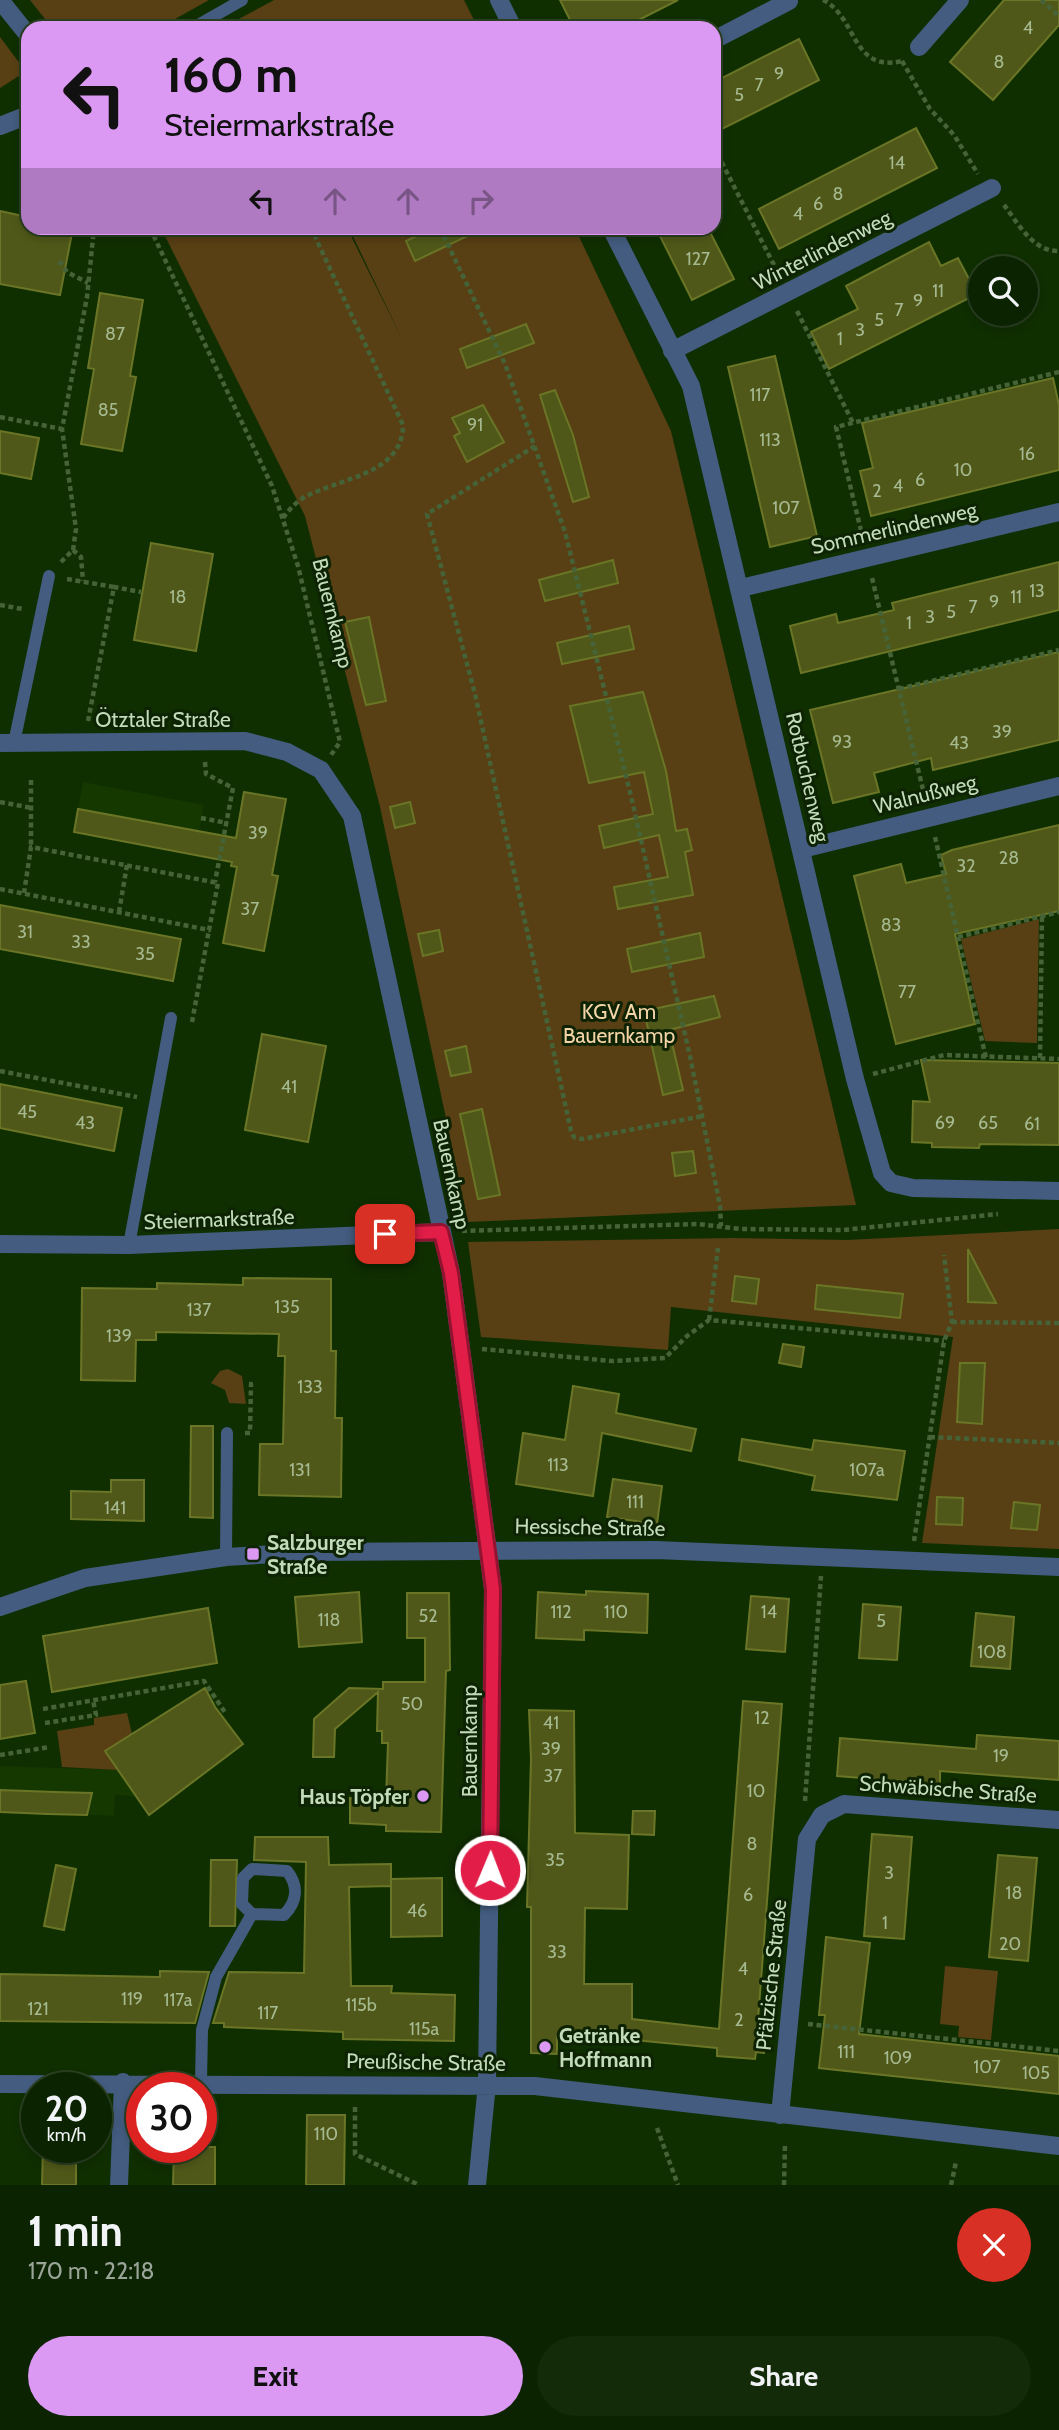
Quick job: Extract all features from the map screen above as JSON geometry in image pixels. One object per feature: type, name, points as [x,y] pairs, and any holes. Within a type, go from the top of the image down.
[{"type":"street","points":[[0,0],[21,26]]},
{"type":"street","points":[[499,0],[510,21]]},
{"type":"street","points":[[919,47],[960,0]]},
{"type":"street","points":[[721,36],[789,1]]},
{"type":"street","points":[[0,126],[21,118]]},
{"type":"street","name":"Winterlindenweg","points":[[672,351],[992,188]]},
{"type":"street","name":"Rotbuchenweg","points":[[614,235],[691,386],[741,588],[855,1079],[880,1166],[891,1183],[913,1188],[1059,1191]]},
{"type":"street","name":"Sommerlindenweg","points":[[741,588],[1059,512]]},
{"type":"street","name":"Ötztaler Straße","points":[[7,743],[245,741],[287,752],[321,770]]},
{"type":"street","name":"Bauernkamp","points":[[321,770],[352,816],[451,1273],[493,1589],[487,2084],[477,2185]]},
{"type":"street","name":"Walnußweg","points":[[802,849],[930,815],[1059,786]]},
{"type":"street","name":"Steiermarkstraße","points":[[0,1244],[129,1245],[441,1232]]},
{"type":"street","name":"Hessische Straße","points":[[0,1607],[85,1578],[226,1557],[345,1551],[656,1550],[1059,1567]]},
{"type":"street","name":"Schwäbische Straße","points":[[807,1839],[822,1815],[844,1804],[1059,1820]]},
{"type":"street","name":"Pfälzische Straße","points":[[780,2115],[807,1839]]},
{"type":"street","points":[[119,2185],[123,2082]]},
{"type":"street","name":"Preußische Straße","points":[[0,2084],[126,2082]]},
{"type":"street","name":"Preußische Straße","points":[[217,2083],[487,2084],[1059,2146]]},
{"type":"lane","points":[[205,21],[242,0]]},
{"type":"lane","points":[[7,743],[49,576]]},
{"type":"lane","points":[[129,1245],[172,1017]]},
{"type":"lane","points":[[226,1557],[227,1433]]},
{"type":"lane","points":[[252,1869],[288,1871],[295,1881],[294,1905],[284,1915],[252,1914],[242,1904],[243,1878],[252,1869]]},
{"type":"lane","points":[[201,2072],[202,2030],[216,1978],[252,1914]]},
{"type":"path","points":[[823,0],[841,15],[868,56],[890,64],[902,61],[919,47]]},
{"type":"path","points":[[1041,0],[1059,16]]},
{"type":"path","points":[[902,61],[911,81]]},
{"type":"path","points":[[721,161],[853,423]]},
{"type":"path","points":[[49,576],[73,550],[76,529],[62,429],[89,284],[93,235]]},
{"type":"path","name":"Bauernkamp","points":[[153,235],[272,486],[301,578],[340,742],[321,770]]},
{"type":"path","points":[[282,518],[304,498],[392,458],[403,440],[403,425],[314,235]]},
{"type":"path","points":[[443,235],[505,364],[565,533],[622,756],[703,1116],[721,1226]]},
{"type":"path","points":[[59,261],[67,272],[89,284]]},
{"type":"path","points":[[986,1058],[836,426],[1059,372]]},
{"type":"path","points":[[0,417],[62,429]]},
{"type":"path","points":[[535,446],[427,514],[475,694],[571,1131],[574,1137],[582,1139],[703,1116]]},
{"type":"path","points":[[73,550],[80,557],[83,582]]},
{"type":"path","points":[[49,576],[141,592]]},
{"type":"path","points":[[88,721],[114,587]]},
{"type":"path","points":[[899,689],[1059,650]]},
{"type":"path","points":[[205,760],[206,774],[233,788],[215,883]]},
{"type":"path","points":[[24,893],[32,847],[31,780]]},
{"type":"path","points":[[0,802],[32,808]]},
{"type":"path","points":[[201,818],[227,823]]},
{"type":"path","points":[[32,847],[218,883],[192,1022]]},
{"type":"path","points":[[119,912],[127,865]]},
{"type":"path","points":[[0,889],[209,930]]},
{"type":"path","points":[[958,937],[1059,912]]},
{"type":"path","points":[[1040,1058],[1042,916]]},
{"type":"path","points":[[855,1079],[944,1055],[1059,1059]]},
{"type":"path","points":[[0,1071],[156,1100]]},
{"type":"path","points":[[441,1232],[698,1224],[844,1230],[1007,1213],[1010,1190]]},
{"type":"path","points":[[709,1320],[718,1248]]},
{"type":"path","points":[[912,1560],[944,1341],[951,1322],[944,1255]]},
{"type":"path","points":[[460,1347],[612,1361],[665,1358],[687,1336],[709,1320],[944,1341]]},
{"type":"path","points":[[951,1322],[1059,1323]]},
{"type":"path","points":[[227,1433],[250,1433],[251,1384],[246,1384]]},
{"type":"path","points":[[930,1437],[1059,1443]]},
{"type":"path","points":[[807,1839],[805,1797],[822,1558]]},
{"type":"path","points":[[43,1709],[204,1681],[226,1714]]},
{"type":"path","points":[[46,1723],[96,1715],[93,1700]]},
{"type":"path","points":[[0,1755],[50,1747]]},
{"type":"path","points":[[789,2022],[1059,2051]]},
{"type":"path","points":[[355,2107],[355,2154],[419,2185]]},
{"type":"path","points":[[657,2128],[678,2185]]},
{"type":"path","points":[[784,2185],[785,2143]]},
{"type":"path","points":[[951,2185],[956,2162]]},
{"type":"shaded area","points":[[83,782],[204,805],[195,855],[74,832]]},
{"type":"shaded area","points":[[205,1688],[243,1744],[149,1815],[135,1797],[115,1794],[114,1816],[54,1813],[54,1792],[40,1792],[40,1814],[0,1812],[0,1766],[117,1770],[105,1751]]},
{"type":"green space","points":[[30,0],[209,0],[172,21],[46,21]]},
{"type":"green space","points":[[274,0],[464,0],[474,21],[235,21]]},
{"type":"green space","points":[[0,37],[21,65],[21,75],[0,88]]},
{"type":"green space","name":"KGV Am Bauernkamp","points":[[164,235],[350,235],[402,339],[352,235],[578,235],[671,431],[856,1205],[468,1222],[380,807],[305,516]]},
{"type":"green space","points":[[1039,919],[1037,1043],[985,1041],[961,939]]},
{"type":"green space","points":[[1059,1229],[1059,1549],[922,1543],[953,1337],[671,1307],[668,1350],[481,1337],[468,1242],[734,1238],[847,1240]]},
{"type":"green space","points":[[228,1369],[242,1376],[246,1404],[229,1403],[225,1390],[211,1383],[220,1371]]},
{"type":"green space","points":[[127,1713],[132,1734],[106,1751],[118,1770],[62,1767],[57,1731],[94,1725],[94,1718]]},
{"type":"green space","points":[[945,1966],[998,1971],[991,2040],[958,2037],[959,2026],[940,2024]]},
{"type":"building","points":[[560,0],[678,0],[637,21],[570,21]]},
{"type":"building","points":[[1004,0],[1059,0],[1059,25],[993,100],[950,62]]},
{"type":"building","points":[[799,39],[819,80],[721,129],[721,78]]},
{"type":"building","points":[[916,128],[937,168],[779,249],[759,209]]},
{"type":"building","points":[[0,211],[21,216],[21,235],[72,235],[60,295],[0,284]]},
{"type":"building","points":[[418,235],[469,235],[415,261],[406,241]]},
{"type":"building","points":[[660,235],[712,235],[734,279],[692,300]]},
{"type":"building","points":[[929,242],[941,266],[958,258],[968,277],[968,299],[829,369],[811,332],[858,309],[846,286]]},
{"type":"building","points":[[100,293],[143,300],[130,376],[136,377],[122,451],[81,444],[94,369],[88,368]]},
{"type":"building","points":[[526,324],[534,343],[467,368],[460,349]]},
{"type":"building","points":[[775,356],[817,536],[770,547],[728,367]]},
{"type":"building","points":[[1053,378],[1059,405],[1059,470],[871,516],[860,471],[873,468],[862,423]]},
{"type":"building","points":[[555,390],[573,435],[589,497],[573,502],[540,395]]},
{"type":"building","points":[[483,405],[504,442],[467,462],[454,436],[460,433],[452,418]]},
{"type":"building","points":[[0,431],[39,438],[31,479],[0,473]]},
{"type":"building","points":[[151,543],[213,554],[196,651],[134,640]]},
{"type":"building","points":[[613,560],[618,583],[545,601],[539,580]]},
{"type":"building","points":[[1059,562],[1059,610],[801,673],[790,626],[836,614],[838,623],[894,610],[892,603]]},
{"type":"building","points":[[369,617],[386,701],[366,705],[345,622]]},
{"type":"building","points":[[629,626],[634,649],[562,664],[557,643]]},
{"type":"building","points":[[1059,652],[1059,740],[933,770],[931,758],[874,773],[879,792],[833,803],[810,710]]},
{"type":"building","points":[[643,692],[666,771],[676,831],[687,829],[692,850],[685,852],[693,895],[618,909],[614,887],[668,877],[659,835],[604,848],[599,826],[653,814],[644,772],[589,783],[570,706]]},
{"type":"building","points":[[244,792],[286,799],[272,875],[278,876],[264,951],[223,943],[237,867],[231,866],[232,862],[74,832],[78,809],[236,838]]},
{"type":"building","points":[[410,802],[415,823],[395,828],[390,807]]},
{"type":"building","points":[[1059,825],[1059,911],[955,934],[975,1024],[896,1044],[854,876],[901,864],[906,883],[946,874],[941,855],[952,850]]},
{"type":"building","points":[[0,905],[181,939],[173,981],[0,949]]},
{"type":"building","points":[[439,930],[443,951],[423,956],[418,934]]},
{"type":"building","points":[[700,933],[704,957],[632,972],[627,949]]},
{"type":"building","points":[[714,996],[720,1017],[669,1030],[683,1090],[663,1095],[644,1011]]},
{"type":"building","points":[[262,1034],[326,1046],[308,1142],[245,1130]]},
{"type":"building","points":[[466,1046],[471,1072],[451,1076],[445,1051]]},
{"type":"building","points":[[921,1060],[1059,1063],[1059,1145],[980,1144],[979,1148],[932,1147],[932,1143],[912,1142],[913,1101],[930,1102]]},
{"type":"building","points":[[0,1084],[122,1108],[114,1151],[0,1128]]},
{"type":"building","points":[[482,1109],[500,1195],[478,1199],[460,1114]]},
{"type":"building","points":[[693,1151],[696,1173],[675,1176],[672,1153]]},
{"type":"building","points":[[968,1249],[996,1303],[968,1302]]},
{"type":"building","points":[[735,1276],[759,1279],[756,1304],[732,1301]]},
{"type":"building","points":[[243,1278],[331,1279],[331,1351],[336,1351],[335,1418],[342,1418],[341,1497],[259,1495],[260,1444],[283,1444],[285,1356],[278,1356],[279,1334],[156,1332],[156,1340],[136,1340],[135,1381],[81,1380],[82,1288],[157,1289],[157,1283],[243,1285]]},
{"type":"building","points":[[817,1285],[903,1294],[900,1318],[815,1309]]},
{"type":"building","points":[[783,1344],[804,1347],[801,1367],[779,1363]]},
{"type":"building","points":[[960,1363],[985,1363],[982,1424],[957,1422]]},
{"type":"building","points":[[573,1386],[619,1394],[616,1413],[696,1429],[691,1451],[602,1433],[593,1496],[516,1484],[523,1433],[565,1440]]},
{"type":"building","points":[[191,1426],[213,1426],[213,1518],[190,1517]]},
{"type":"building","points":[[742,1439],[812,1450],[814,1440],[905,1451],[897,1500],[812,1490],[815,1476],[739,1460]]},
{"type":"building","points":[[613,1479],[662,1486],[657,1524],[607,1517]]},
{"type":"building","points":[[111,1480],[144,1480],[144,1521],[71,1519],[71,1491],[111,1492]]},
{"type":"building","points":[[937,1497],[963,1498],[962,1525],[936,1524]]},
{"type":"building","points":[[1014,1502],[1040,1505],[1037,1530],[1011,1528]]},
{"type":"building","points":[[586,1591],[648,1594],[647,1633],[584,1630],[584,1640],[536,1638],[538,1592],[586,1595]]},
{"type":"building","points":[[359,1592],[362,1642],[299,1647],[295,1597]]},
{"type":"building","points":[[407,1593],[449,1593],[450,1670],[446,1671],[441,1832],[386,1831],[386,1825],[350,1823],[350,1798],[386,1799],[388,1743],[382,1743],[382,1731],[377,1731],[378,1692],[335,1729],[334,1757],[313,1757],[314,1719],[349,1688],[383,1689],[383,1682],[425,1682],[425,1638],[407,1638]]},
{"type":"building","points":[[751,1596],[789,1599],[785,1652],[746,1649]]},
{"type":"building","points":[[863,1604],[901,1607],[897,1660],[859,1658]]},
{"type":"building","points":[[208,1608],[217,1663],[52,1692],[43,1636]]},
{"type":"building","points":[[976,1613],[1014,1617],[1010,1669],[971,1666]]},
{"type":"building","points":[[26,1681],[35,1733],[0,1739],[0,1685]]},
{"type":"building","points":[[205,1688],[215,1707],[243,1744],[149,1815],[105,1751]]},
{"type":"building","points":[[743,1701],[782,1704],[757,2033],[766,2034],[764,2053],[756,2052],[755,2059],[717,2056],[717,2048],[613,2038],[557,2037],[557,2054],[531,2053],[531,1907],[527,1907],[531,1759],[529,1710],[574,1711],[575,1833],[629,1835],[627,1909],[585,1908],[584,1984],[632,1984],[632,2019],[719,2029]]},
{"type":"building","points":[[977,1735],[1059,1741],[1059,1780],[940,1771],[940,1784],[837,1776],[840,1738],[976,1749]]},
{"type":"building","points":[[0,1790],[92,1793],[87,1815],[47,1814],[0,1812]]},
{"type":"building","points":[[633,1811],[655,1811],[654,1835],[632,1834]]},
{"type":"building","points":[[872,1834],[912,1837],[904,1939],[864,1936]]},
{"type":"building","points":[[255,1837],[328,1837],[329,1865],[391,1864],[391,1886],[349,1887],[351,1986],[392,1986],[391,1993],[455,1995],[454,2041],[343,2039],[343,2032],[224,2027],[224,2023],[213,2023],[229,1972],[304,1973],[306,1862],[254,1860]]},
{"type":"building","points":[[998,1855],[1037,1858],[1028,1961],[989,1957]]},
{"type":"building","points":[[211,1860],[237,1860],[235,1926],[210,1926]]},
{"type":"building","points":[[56,1865],[76,1869],[64,1930],[44,1926]]},
{"type":"building","points":[[442,1878],[442,1936],[391,1937],[391,1879]]},
{"type":"building","points":[[826,1937],[870,1943],[859,2034],[1059,2056],[1059,2094],[819,2068],[825,2015],[819,2015]]},
{"type":"building","points":[[160,1971],[209,1972],[195,2023],[0,2021],[0,1974],[160,1977]]},
{"type":"building","points":[[307,2115],[345,2115],[344,2185],[306,2185]]},
{"type":"building","points":[[43,2163],[76,2163],[76,2185],[42,2185]]},
{"type":"building","points":[[174,2163],[215,2163],[215,2185],[173,2185]]},
{"type":"place","name":"Salzburger Straße","points":[[253,1554]]},
{"type":"place","name":"Haus Töpfer","points":[[423,1796]]},
{"type":"place","name":"Getränke Hoffmann","points":[[545,2047]]},
{"type":"route","points":[[385,1234],[441,1232],[451,1273],[493,1589],[490,1870]]}]
